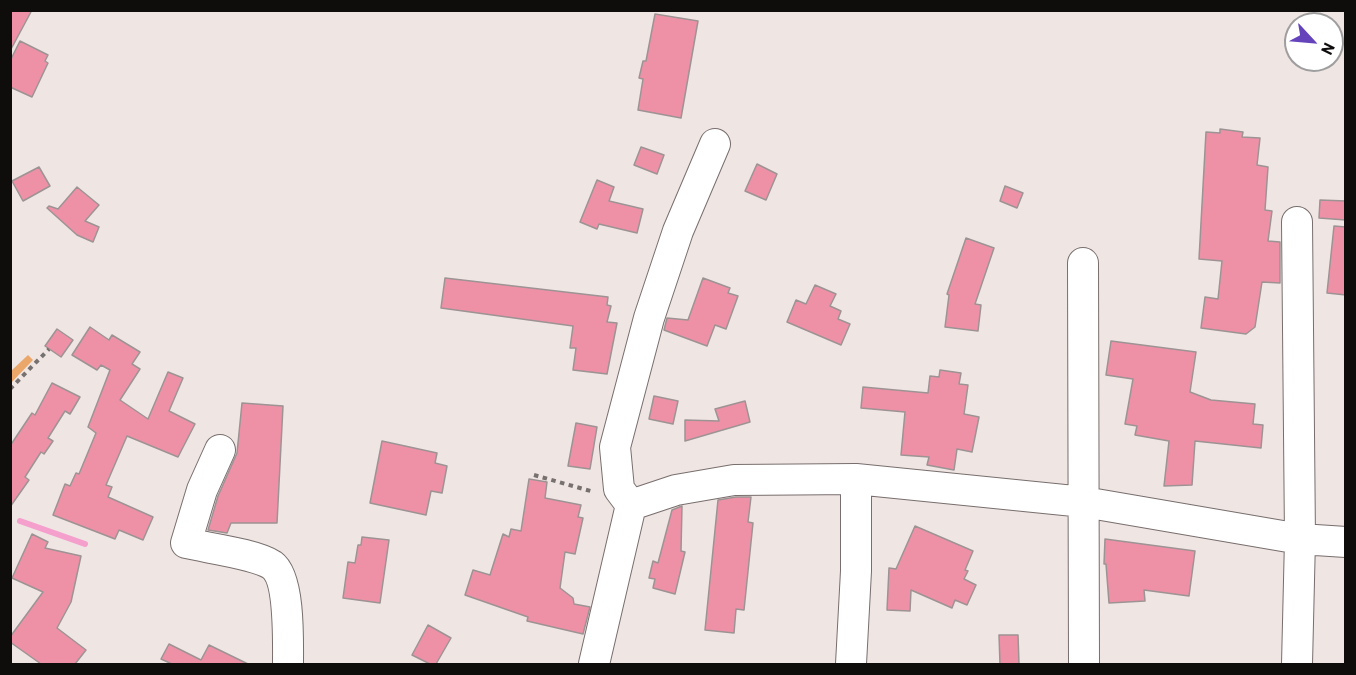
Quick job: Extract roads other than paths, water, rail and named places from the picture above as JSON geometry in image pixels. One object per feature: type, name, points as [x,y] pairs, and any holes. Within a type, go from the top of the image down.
[{"type":"street","points":[[594,664],[631,505],[620,489],[615,447],[649,318],[678,231],[715,144]]},
{"type":"street","points":[[1297,222],[1300,539],[1297,664]]},
{"type":"street","points":[[1083,263],[1083,664]]},
{"type":"street","points":[[220,450],[202,490],[186,543],[261,560],[274,566],[283,581],[288,664]]},
{"type":"street","points":[[631,505],[676,490],[734,480],[856,479],[1084,502],[1300,539],[1346,542]]},
{"type":"street","points":[[851,664],[856,571],[856,479]]},
{"type":"waterway","points":[[20,521],[85,544]]}]
